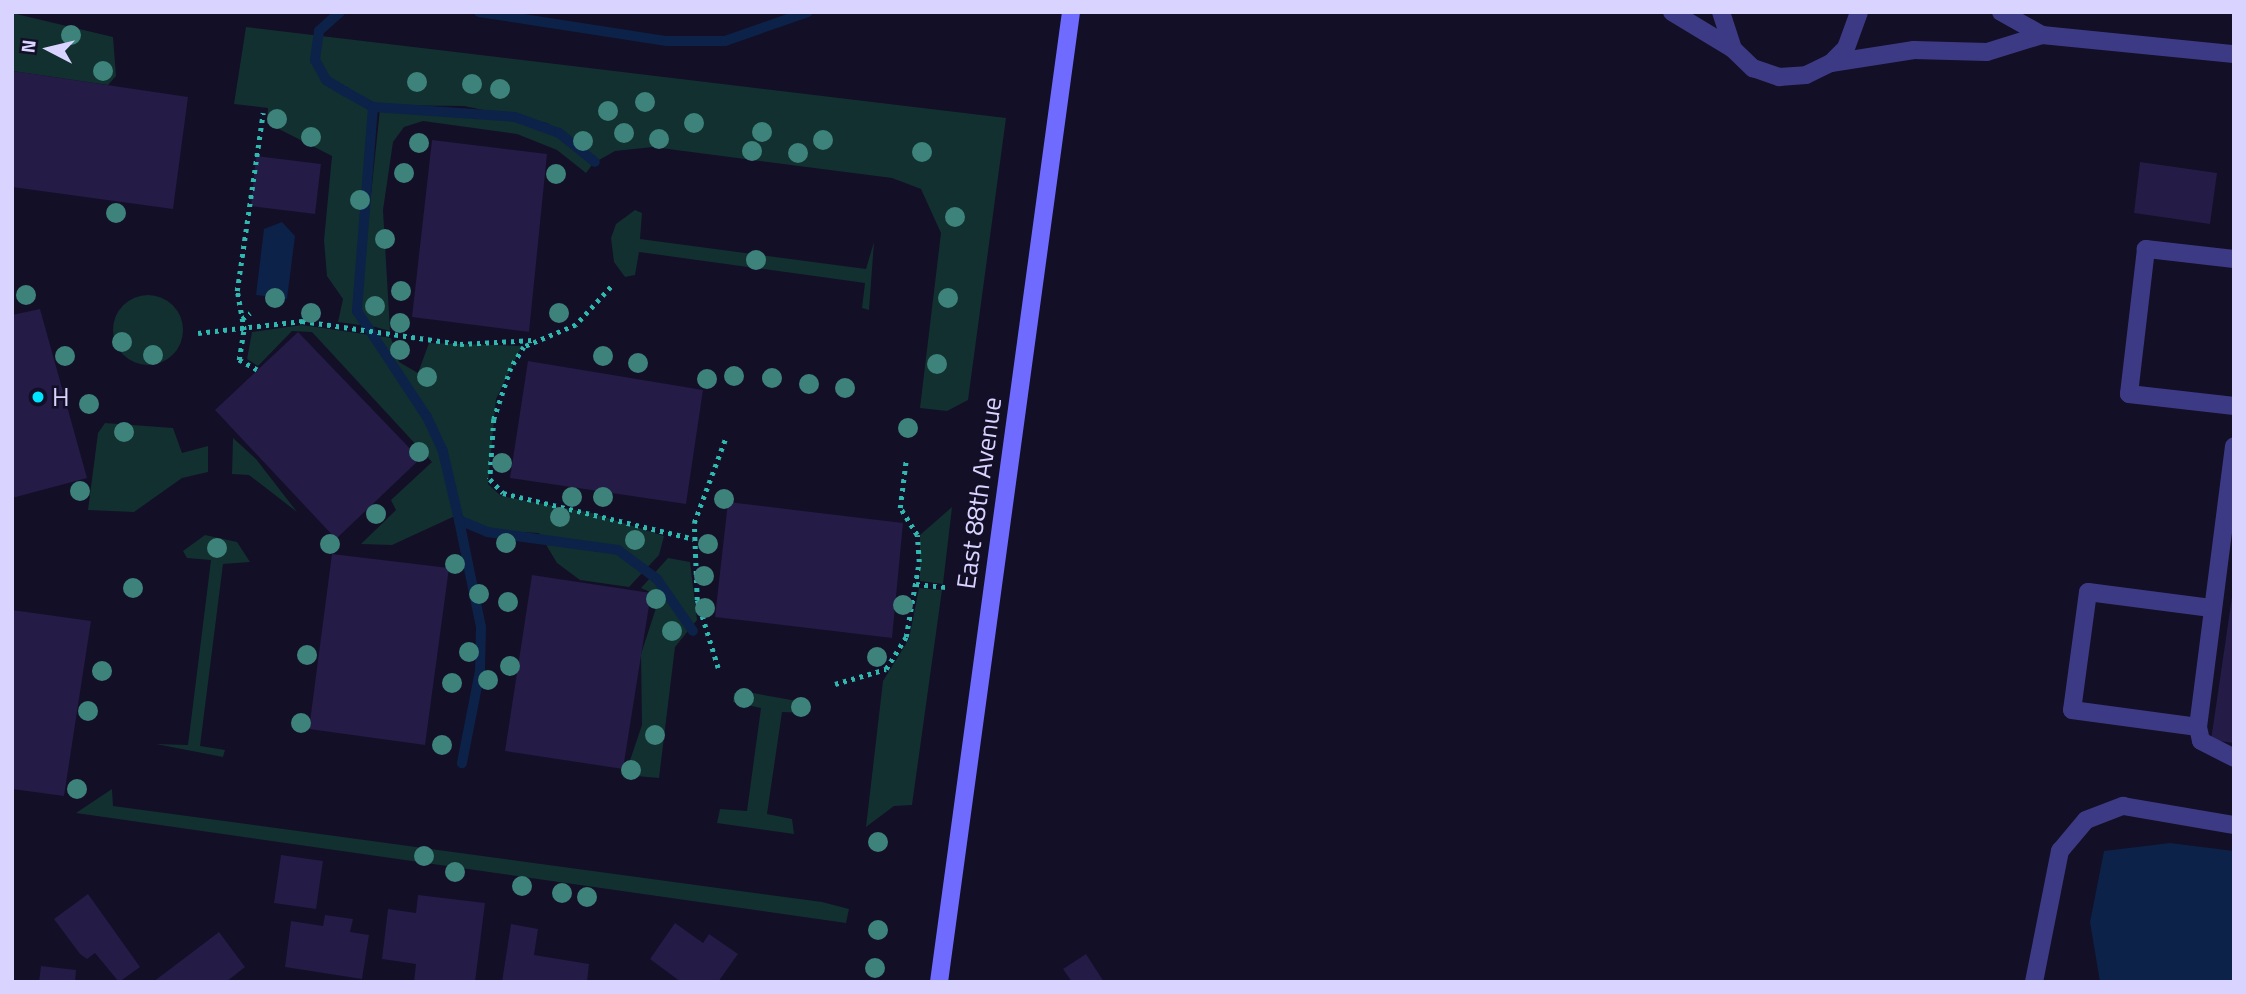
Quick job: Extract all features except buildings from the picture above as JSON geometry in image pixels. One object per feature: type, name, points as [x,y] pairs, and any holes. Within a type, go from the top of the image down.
[{"type":"main road","name":"East 88th Avenue","points":[[939,982],[1071,12]]},
{"type":"street","points":[[1672,12],[1733,49],[1753,68],[1779,77],[1806,75],[1831,63],[1914,50],[1987,52],[2042,35],[2234,54]]},
{"type":"street","points":[[1720,12],[1733,49]]},
{"type":"street","points":[[1831,63],[1846,48],[1859,12]]},
{"type":"street","points":[[2001,12],[2042,35]]},
{"type":"street","points":[[2234,259],[2146,249],[2129,394],[2234,406]]},
{"type":"street","points":[[2234,446],[2211,608],[2198,726],[2201,741],[2234,758]]},
{"type":"street","points":[[2198,726],[2072,710],[2088,592],[2211,608]]},
{"type":"street","points":[[2034,982],[2060,851],[2086,820],[2123,806],[2234,825]]},
{"type":"path","points":[[257,370],[239,360],[244,330],[237,291],[263,113]]},
{"type":"path","points":[[198,333],[244,330],[302,321],[460,344],[534,340],[576,325],[611,287]]},
{"type":"path","points":[[242,319],[250,313]]},
{"type":"path","points":[[534,340],[511,368],[499,399],[488,470],[495,488],[694,539]]},
{"type":"path","points":[[718,668],[700,618],[694,539],[726,438]]},
{"type":"path","points":[[835,684],[886,669],[906,637],[916,584],[917,535],[900,508],[906,460]]},
{"type":"path","points":[[916,584],[946,587]]},
{"type":"green space","points":[[12,13],[113,37],[116,76],[108,85],[12,71]]},
{"type":"green space","points":[[246,27],[1006,118],[968,400],[947,411],[920,408],[941,233],[921,189],[892,178],[653,147],[615,151],[599,160],[547,123],[464,106],[369,105],[370,172],[355,285],[360,325],[338,322],[343,299],[327,276],[324,240],[332,156],[267,123],[268,108],[234,104]]},
{"type":"green space","points":[[380,109],[476,114],[535,126],[568,141],[592,165],[586,173],[557,150],[517,134],[423,121],[404,127],[393,142],[383,210],[390,331],[364,324],[359,309]]},
{"type":"green space","points":[[635,210],[642,213],[640,239],[866,269],[874,242],[869,310],[862,308],[865,283],[639,252],[635,275],[625,277],[614,262],[611,238],[616,224]]},
{"type":"green space","points":[[155,295],[168,301],[177,310],[181,316],[181,344],[173,355],[162,363],[141,365],[123,355],[115,344],[113,323],[123,305],[134,297]]},
{"type":"green space","points":[[302,325],[391,338],[399,362],[418,373],[429,343],[522,346],[496,399],[488,484],[501,496],[592,513],[664,536],[659,555],[629,587],[580,580],[557,563],[539,533],[489,530],[455,516],[392,545],[361,544],[396,510],[391,500],[432,462],[312,332],[292,331],[258,366],[247,359],[252,332]]},
{"type":"green space","points":[[105,423],[173,428],[182,453],[208,446],[208,472],[182,478],[134,512],[88,510],[98,433]]},
{"type":"green space","points":[[233,438],[256,459],[297,512],[249,475],[232,474]]},
{"type":"green space","points":[[952,507],[943,584],[920,581],[920,535]]},
{"type":"green space","points":[[205,535],[237,542],[250,562],[223,564],[200,746],[225,750],[223,757],[156,744],[188,745],[211,560],[187,558],[183,551]]},
{"type":"green space","points":[[668,558],[690,562],[697,620],[675,647],[659,778],[625,775],[642,725],[641,654],[657,605],[657,595],[641,588]]},
{"type":"green space","points":[[919,588],[942,590],[912,805],[894,806],[866,827],[883,681],[909,639]]},
{"type":"green space","points":[[742,691],[808,703],[805,713],[782,712],[767,814],[792,819],[794,834],[717,823],[720,809],[747,811],[761,708],[733,702],[734,693]]},
{"type":"green space","points":[[112,789],[113,806],[822,902],[849,909],[846,923],[76,813]]},
{"type":"water","points":[[282,222],[295,236],[287,299],[256,295],[264,229]]},
{"type":"water","points":[[2170,843],[2234,851],[2234,982],[2100,982],[2090,922],[2104,851]]},
{"type":"waterway","points":[[340,12],[319,31],[315,60],[326,80],[346,92],[373,107],[515,117],[559,133],[595,162]]},
{"type":"waterway","points":[[479,12],[667,41],[725,41],[808,12]]},
{"type":"waterway","points":[[373,107],[357,311],[427,417],[443,452],[459,520],[487,532],[618,550],[657,579],[693,631]]},
{"type":"waterway","points":[[459,520],[481,627],[480,671],[462,763]]},
{"type":"place","name":"H","points":[[38,397]]}]
